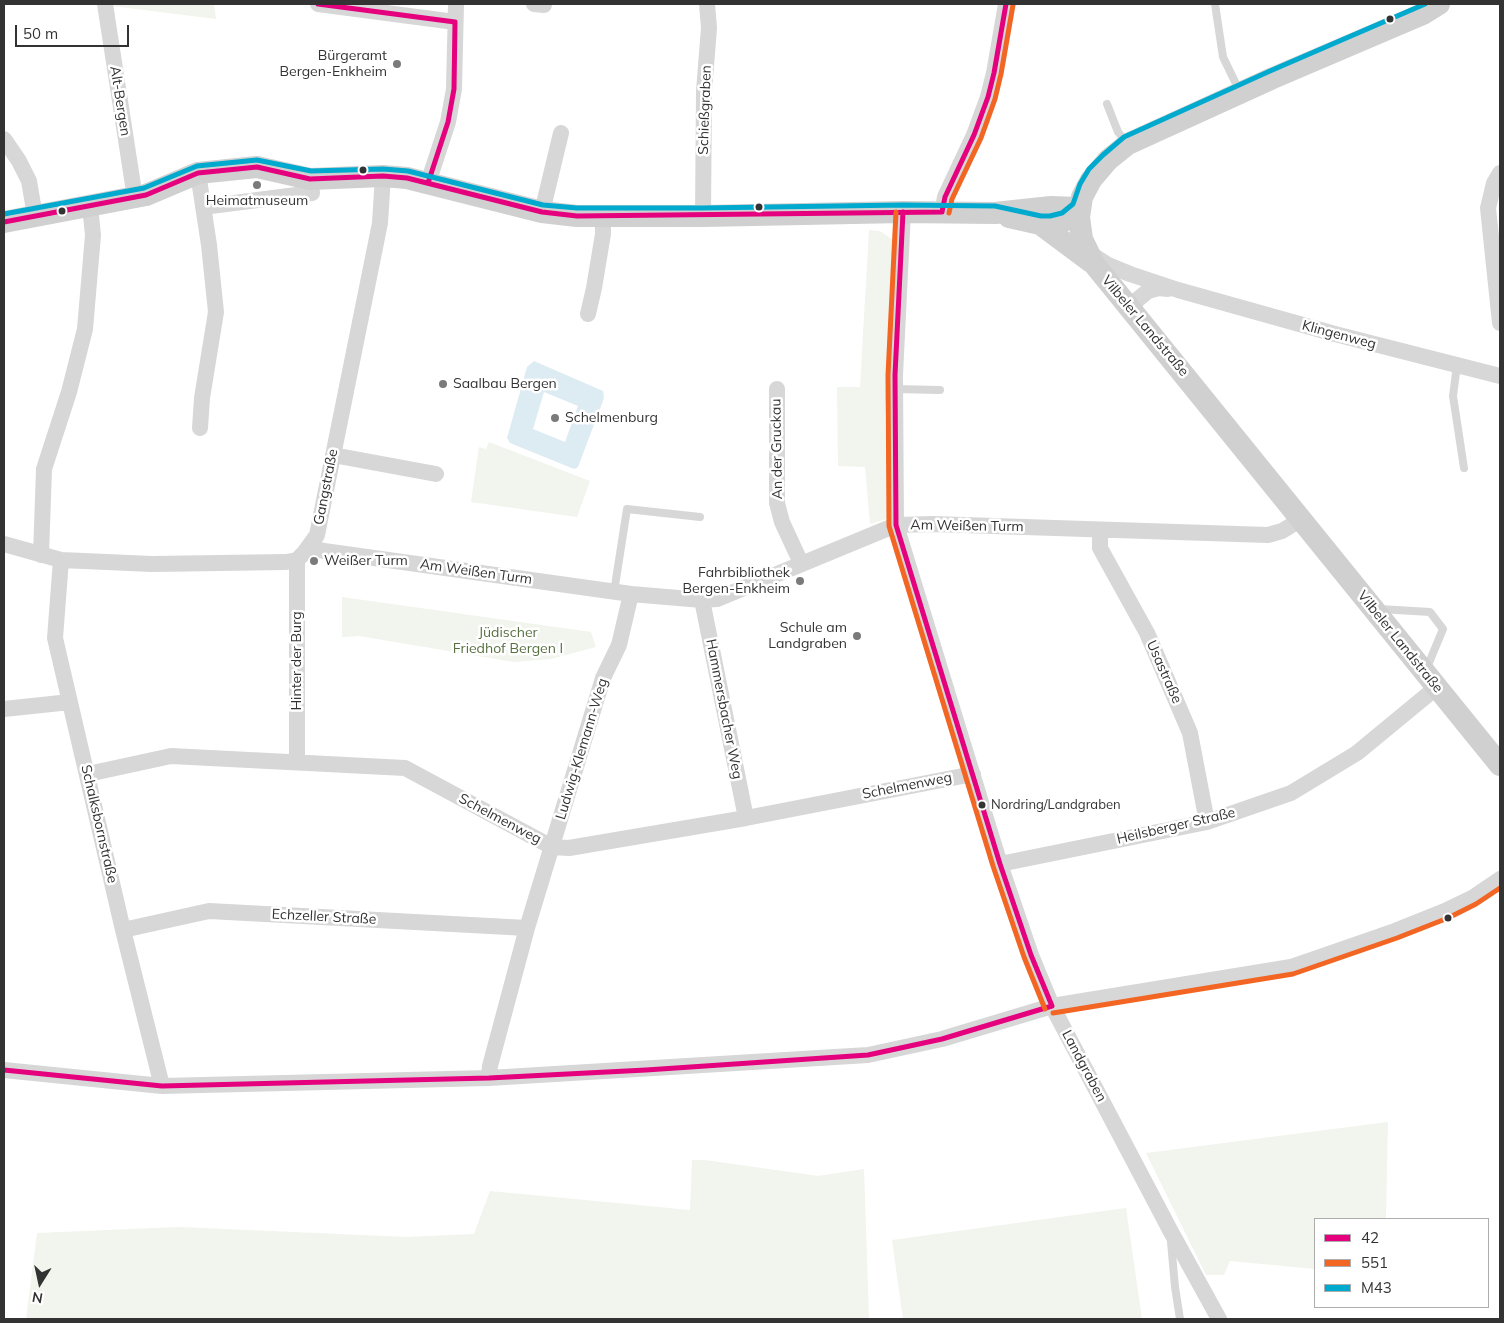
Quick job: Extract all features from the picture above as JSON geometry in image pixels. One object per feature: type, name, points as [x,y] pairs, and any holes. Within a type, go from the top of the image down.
[{"type":"street","name":"Alt-Bergen","points":[[105,4],[135,198]]},
{"type":"street","points":[[318,4],[455,22]]},
{"type":"street","points":[[428,183],[448,122],[454,89],[456,4]]},
{"type":"street","name":"Schießgraben","points":[[703,216],[704,92],[709,28],[707,4]]},
{"type":"street","points":[[942,212],[945,197],[974,135],[988,97],[1006,4]]},
{"type":"street","name":"Vilbeler Landstraße","points":[[1439,4],[1423,14],[1272,78],[1128,144],[1112,156],[1095,174],[1087,186],[1079,208],[1079,225],[1091,258],[1132,311],[1202,394],[1300,520],[1500,765]]},
{"type":"street","points":[[542,212],[561,133]]},
{"type":"street","points":[[4,138],[29,181],[35,216]]},
{"type":"street","points":[[4,222],[135,198],[198,173],[257,167],[310,179],[384,176],[428,183],[542,212],[577,216],[703,216],[903,212],[995,213],[1051,207],[1079,208]]},
{"type":"street","points":[[198,173],[216,312],[202,398],[200,428]]},
{"type":"street","points":[[1500,173],[1494,183],[1488,208],[1500,323]]},
{"type":"street","name":"Gangstraße","points":[[297,560],[317,535],[380,222],[384,176]]},
{"type":"street","points":[[203,207],[312,193],[310,179]]},
{"type":"street","points":[[41,555],[44,469],[69,392],[86,329],[94,234],[90,206]]},
{"type":"street","points":[[995,213],[1040,224],[1051,224],[1066,220],[1079,208]]},
{"type":"street","name":"Landgraben","points":[[903,212],[895,389],[896,524],[1000,864],[1031,955],[1052,1006],[1219,1319]]},
{"type":"street","points":[[588,314],[603,234],[603,217]]},
{"type":"street","points":[[1040,224],[1091,258]]},
{"type":"street","name":"Klingenweg","points":[[1091,258],[1130,274],[1178,290],[1335,334],[1500,376]]},
{"type":"street","name":"Klingenweg","points":[[1132,311],[1137,300],[1148,291],[1159,288],[1178,290]]},
{"type":"street","name":"An der Gruckau","points":[[777,389],[778,503],[782,522],[801,563]]},
{"type":"street","points":[[333,455],[436,474]]},
{"type":"street","name":"Am Weißen Turm","points":[[309,547],[324,551],[623,593],[702,600],[717,599],[896,524],[1268,535],[1282,531],[1300,520]]},
{"type":"street","name":"Usastraße","points":[[1100,530],[1100,548],[1147,633],[1190,733],[1207,822]]},
{"type":"street","points":[[4,544],[61,560],[152,564],[286,562],[297,560]]},
{"type":"street","name":"Schalksbornstraße","points":[[61,560],[55,638],[123,930],[162,1086]]},
{"type":"street","name":"Hinter der Burg","points":[[297,560],[297,762]]},
{"type":"street","name":"Ludwig-Klemann-Weg","points":[[489,1078],[490,1066],[527,928],[603,678],[619,645],[623,593]]},
{"type":"street","name":"Hammersbacher Weg","points":[[702,600],[746,818]]},
{"type":"street","name":"Heilsberger Straße","points":[[1000,864],[1207,822],[1299,788],[1357,753],[1431,680]]},
{"type":"street","points":[[4,709],[70,702]]},
{"type":"street","name":"Schelmenweg","points":[[88,774],[171,756],[405,768],[552,847],[570,848],[746,818],[973,774]]},
{"type":"street","points":[[4,1070],[162,1086],[489,1078],[868,1055],[942,1039],[1052,1006],[1291,967],[1395,931],[1444,911],[1472,898],[1500,879]]},
{"type":"street","name":"Echzeller Straße","points":[[123,930],[209,911],[527,928]]},
{"type":"lane","points":[[1215,4],[1223,57],[1241,93]]},
{"type":"lane","points":[[1107,104],[1118,132],[1128,144]]},
{"type":"lane","points":[[1457,365],[1453,396],[1464,468]]},
{"type":"lane","points":[[895,389],[940,390]]},
{"type":"lane","points":[[623,593],[627,509],[700,517]]},
{"type":"lane","points":[[1373,609],[1430,612],[1443,629],[1431,680]]},
{"type":"lane","points":[[1170,1230],[1180,1319]]},
{"type":"green space","points":[[113,4],[214,4],[216,19],[112,6]]},
{"type":"green space","points":[[869,230],[880,231],[895,241],[885,415],[887,519],[870,524],[865,467],[838,466],[837,387],[860,387]]},
{"type":"green space","points":[[489,442],[590,481],[577,517],[471,502],[479,447],[486,449]]},
{"type":"green space","name":"Jüdischer Friedhof Bergen I","points":[[342,597],[591,632],[596,647],[551,659],[514,662],[359,636],[342,637]]},
{"type":"green space","points":[[1388,1122],[1386,1218],[1314,1218],[1314,1269],[1230,1261],[1224,1275],[1206,1275],[1146,1153]]},
{"type":"green space","points":[[692,1160],[705,1160],[818,1176],[864,1169],[869,1319],[26,1319],[37,1233],[178,1227],[407,1237],[474,1234],[490,1191],[690,1210]]},
{"type":"green space","points":[[1126,1208],[1142,1319],[903,1319],[892,1240]]},
{"type":"shaded area","points":[[534,361],[603,391],[604,398],[578,467],[574,469],[510,443],[507,438],[527,367]],"holes":[[[544,392],[578,406],[565,442],[533,429]]]},
{"type":"transit line","name":"42","points":[[318,4],[455,22]]},
{"type":"transit line","name":"42","points":[[942,212],[945,197],[974,135],[988,97],[1006,4]]},
{"type":"transit line","name":"M43","points":[[4,214],[144,188],[197,166],[257,160],[311,171],[383,169],[408,171],[543,205],[577,208],[995,206],[1041,216],[1050,216],[1062,213],[1073,204],[1080,184],[1089,169],[1124,137],[1425,4]]},
{"type":"transit line","name":"551","points":[[949,213],[952,199],[981,138],[995,99],[1013,5]]},
{"type":"transit line","name":"42","points":[[428,183],[448,122],[454,89],[455,22]]},
{"type":"transit line","name":"42","points":[[4,222],[146,195],[198,173],[257,167],[310,179],[383,176],[407,178],[542,212],[577,216],[942,212]]},
{"type":"transit line","name":"551","points":[[896,212],[888,375],[889,526],[993,866],[1024,957],[1045,1009]]},
{"type":"transit line","name":"42","points":[[903,212],[895,375],[896,525],[1000,864],[1031,955],[1052,1006]]},
{"type":"transit line","name":"551","points":[[1053,1013],[1293,974],[1448,918],[1476,904],[1500,888]]},
{"type":"transit line","name":"42","points":[[4,1070],[162,1086],[489,1078],[646,1070],[868,1055],[942,1039],[1052,1006]]},
{"type":"place","name":"Bürgeramt Bergen-Enkheim","points":[[397,64]]},
{"type":"place","name":"Heimatmuseum","points":[[257,185]]},
{"type":"place","name":"Saalbau Bergen","points":[[443,384]]},
{"type":"place","name":"Schelmenburg","points":[[555,418]]},
{"type":"place","name":"Weißer Turm","points":[[314,561]]},
{"type":"place","name":"Fahrbibliothek Bergen-Enkheim","points":[[800,581]]},
{"type":"place","name":"Schule am Landgraben","points":[[857,636]]},
{"type":"place","name":"Nordring/Landgraben","points":[[982,805]]}]
